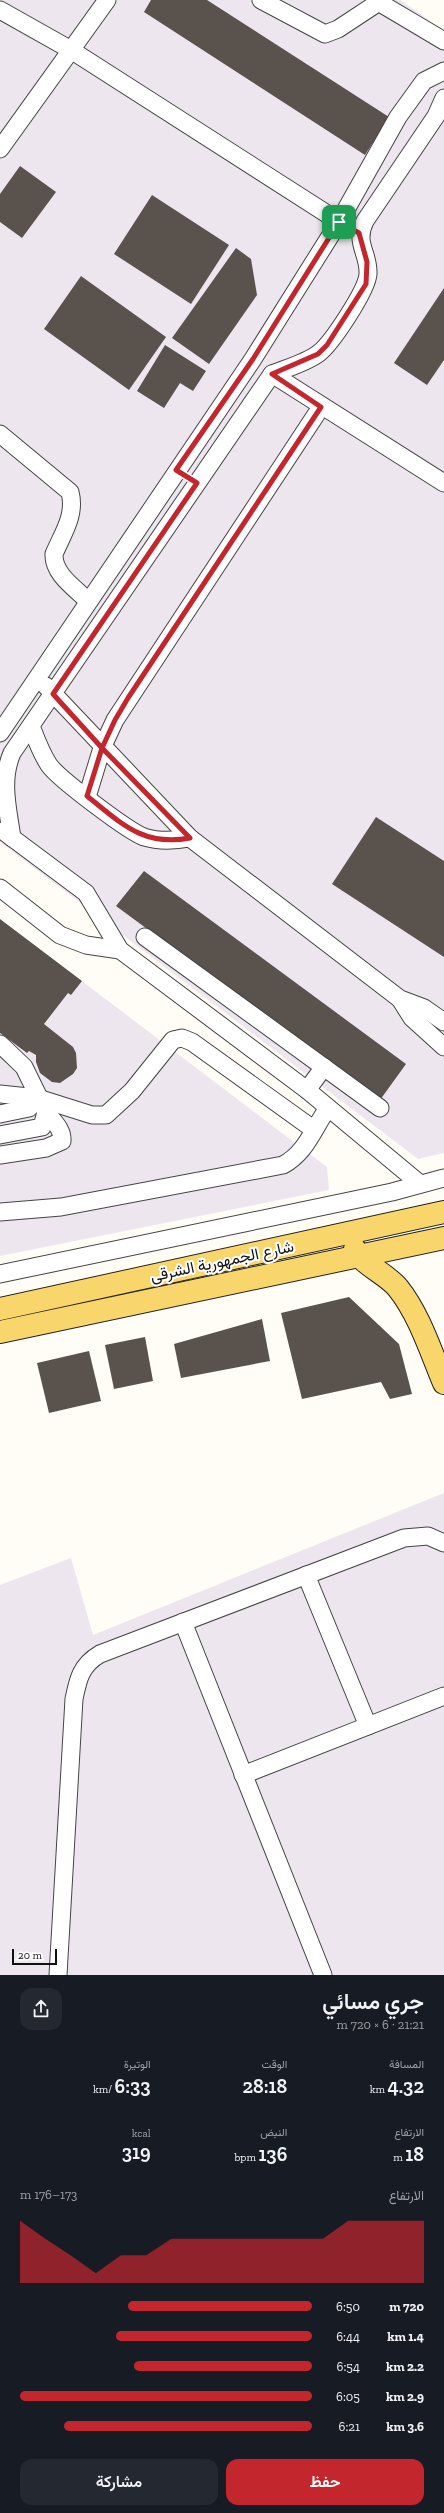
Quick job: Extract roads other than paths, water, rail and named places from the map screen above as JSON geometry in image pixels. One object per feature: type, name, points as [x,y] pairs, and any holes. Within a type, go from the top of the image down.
[{"type":"main road","name":"شارع الجمهورية الشرقى","points":[[0,1309],[349,1234],[444,1212]]},
{"type":"main road","points":[[349,1234],[358,1256],[384,1274],[405,1298],[444,1383]]},
{"type":"main road","name":"شارع الجمهورية الشرقى","points":[[0,1332],[444,1238]]},
{"type":"lane","points":[[0,149],[108,0]]},
{"type":"lane","points":[[261,0],[325,34],[338,29],[377,1],[444,41]]},
{"type":"lane","points":[[0,10],[71,50],[339,222],[359,233]]},
{"type":"lane","points":[[0,733],[39,678],[88,601],[176,470],[253,359],[339,222],[398,117],[424,81],[444,71]]},
{"type":"lane","points":[[420,1183],[307,1090],[120,950],[86,893],[6,834],[5,781],[6,767],[12,752],[272,374],[318,354],[327,345],[366,284],[367,262],[359,233],[370,212],[436,116],[444,98]]},
{"type":"lane","points":[[272,374],[321,407],[444,483]]},
{"type":"lane","points":[[87,796],[102,748],[115,720],[128,698],[321,407]]},
{"type":"lane","points":[[0,434],[70,492],[73,504],[71,516],[54,554],[54,561],[56,569],[88,601]]},
{"type":"lane","points":[[176,470],[197,483]]},
{"type":"lane","points":[[39,678],[102,748],[190,838],[400,999],[424,1008],[444,1022]]},
{"type":"lane","points":[[31,726],[50,766],[59,776],[128,829],[142,836],[174,841],[190,838]]},
{"type":"lane","points":[[0,888],[60,934],[86,945],[120,950]]},
{"type":"lane","points":[[145,937],[380,1108]]},
{"type":"lane","points":[[400,999],[412,1018],[444,1047]]},
{"type":"lane","points":[[0,1083],[8,1095],[38,1098],[92,1115],[106,1115],[132,1091],[173,1040],[177,1038],[192,1042],[235,1071],[313,1130]]},
{"type":"lane","points":[[0,1044],[24,1067],[38,1098],[46,1112],[59,1128],[62,1135],[62,1141],[46,1148],[0,1155]]},
{"type":"lane","points":[[235,1071],[242,1071],[253,1066],[254,1051]]},
{"type":"lane","points":[[307,1090],[324,1067]]},
{"type":"lane","points":[[0,1114],[29,1108],[38,1098]]},
{"type":"lane","points":[[0,1212],[61,1207],[283,1165],[295,1159],[302,1152],[313,1130],[328,1108]]},
{"type":"lane","points":[[0,1135],[42,1127],[46,1112]]},
{"type":"lane","points":[[0,1274],[392,1192],[420,1183],[444,1178]]},
{"type":"lane","points":[[58,1975],[74,1699],[78,1679],[87,1664],[100,1654],[404,1538],[428,1536],[444,1543]]},
{"type":"lane","points":[[306,1575],[368,1726]]},
{"type":"lane","points":[[183,1622],[323,1975]]},
{"type":"lane","points":[[243,1775],[444,1696]]}]
